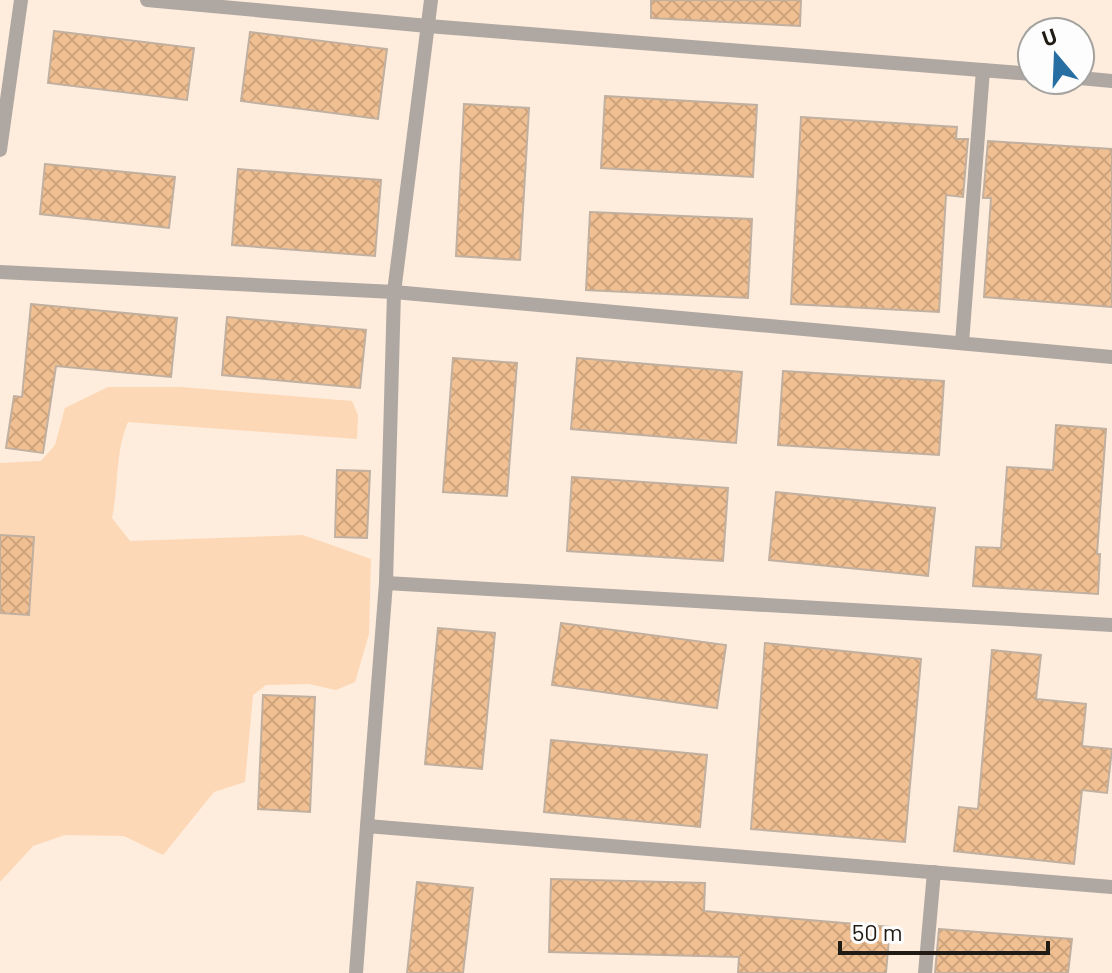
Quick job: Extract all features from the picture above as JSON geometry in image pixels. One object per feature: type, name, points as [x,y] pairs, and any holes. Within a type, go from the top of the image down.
[{"type":"lane","points":[[0,150],[19,0]]},
{"type":"lane","points":[[147,0],[428,26],[1016,73]]},
{"type":"lane","points":[[356,973],[386,583],[394,292],[431,0]]},
{"type":"lane","points":[[962,343],[983,70]]},
{"type":"lane","points":[[0,272],[394,292],[1112,357]]},
{"type":"lane","points":[[386,583],[1112,625]]},
{"type":"lane","points":[[367,826],[1112,887]]},
{"type":"lane","points":[[925,973],[934,872]]},
{"type":"shaded area","points":[[108,387],[181,387],[352,401],[358,415],[357,439],[128,422],[121,445],[112,518],[130,541],[303,535],[371,559],[369,634],[355,682],[336,690],[309,684],[266,685],[253,695],[245,782],[214,792],[163,855],[124,836],[65,835],[33,846],[0,882],[0,463],[41,461],[55,445],[65,408]]},
{"type":"building","points":[[651,0],[801,0],[800,26],[651,18]]},
{"type":"building","points":[[54,31],[194,48],[187,100],[48,83]]},
{"type":"building","points":[[250,32],[387,49],[378,119],[241,101]]},
{"type":"building","points":[[605,96],[757,105],[753,177],[601,168]]},
{"type":"building","points":[[464,104],[529,108],[520,260],[456,256]]},
{"type":"building","points":[[801,117],[957,127],[956,139],[968,139],[963,197],[946,195],[939,312],[791,304]]},
{"type":"building","points":[[988,141],[1112,149],[1112,307],[984,297],[991,198],[983,198]]},
{"type":"building","points":[[45,164],[175,177],[169,228],[40,214]]},
{"type":"building","points":[[238,169],[381,180],[375,256],[232,245]]},
{"type":"building","points":[[590,212],[752,219],[748,298],[586,290]]},
{"type":"building","points":[[31,304],[177,318],[171,377],[56,366],[43,453],[6,448],[14,396],[22,397]]},
{"type":"building","points":[[227,317],[366,330],[360,388],[222,375]]},
{"type":"building","points":[[453,358],[517,363],[507,496],[443,492]]},
{"type":"building","points":[[577,358],[742,372],[736,443],[571,429]]},
{"type":"building","points":[[783,371],[944,381],[939,455],[778,445]]},
{"type":"building","points":[[1056,425],[1106,429],[1097,554],[1100,554],[1098,594],[973,586],[976,547],[1001,548],[1007,467],[1053,470]]},
{"type":"building","points":[[337,470],[370,471],[367,538],[335,537]]},
{"type":"building","points":[[572,477],[728,488],[723,561],[567,551]]},
{"type":"building","points":[[776,492],[935,508],[928,576],[769,560]]},
{"type":"building","points":[[0,535],[34,537],[29,615],[0,613]]},
{"type":"building","points":[[561,623],[726,645],[717,708],[552,685]]},
{"type":"building","points":[[438,628],[495,633],[482,769],[425,764]]},
{"type":"building","points":[[765,643],[921,659],[905,842],[751,829]]},
{"type":"building","points":[[992,650],[1041,655],[1036,699],[1086,704],[1082,746],[1112,749],[1107,793],[1082,790],[1074,864],[954,851],[959,807],[978,809]]},
{"type":"building","points":[[263,695],[315,697],[310,812],[258,809]]},
{"type":"building","points":[[551,740],[707,755],[700,827],[544,812]]},
{"type":"building","points":[[551,879],[705,883],[704,911],[890,927],[886,973],[738,973],[739,957],[549,952]]},
{"type":"building","points":[[417,882],[473,888],[463,973],[407,973]]},
{"type":"building","points":[[939,929],[1072,939],[1068,973],[935,973]]}]
